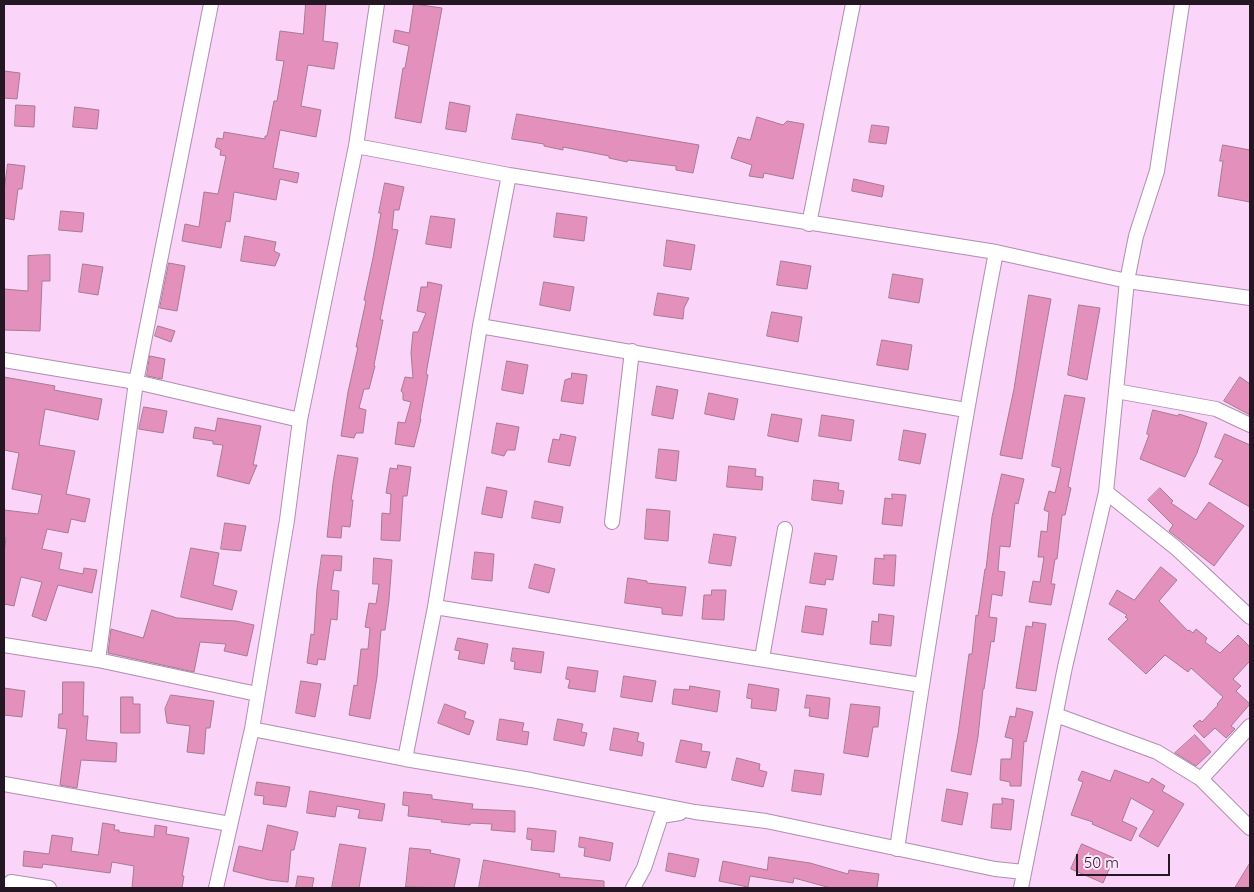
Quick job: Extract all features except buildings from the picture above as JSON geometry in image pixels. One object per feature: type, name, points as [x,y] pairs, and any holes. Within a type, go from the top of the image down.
[{"type":"street","points":[[98,660],[136,382],[211,4]]},
{"type":"street","points":[[216,888],[252,729],[288,520],[300,420],[356,146],[377,4]]},
{"type":"street","points":[[809,224],[853,4]]},
{"type":"street","points":[[1021,888],[1056,715],[1106,492],[1127,281],[1136,236],[1157,171],[1182,4]]},
{"type":"street","points":[[356,146],[509,175],[809,224],[996,252],[1127,281],[1250,298]]},
{"type":"street","points":[[405,759],[435,607],[480,326],[509,175]]},
{"type":"street","points":[[897,849],[921,684],[966,410],[996,252]]},
{"type":"street","points":[[480,326],[966,410]]},
{"type":"street","points":[[612,522],[632,351]]},
{"type":"street","points":[[4,360],[136,382],[300,420]]},
{"type":"street","points":[[1116,391],[1216,409],[1250,424]]},
{"type":"street","points":[[1106,492],[1176,548],[1250,617]]},
{"type":"street","points":[[762,658],[785,529]]},
{"type":"street","points":[[435,607],[921,684]]},
{"type":"street","points":[[4,646],[98,660],[257,694]]},
{"type":"street","points":[[1056,715],[1157,752],[1201,779],[1250,828]]},
{"type":"street","points":[[1201,779],[1250,726]]},
{"type":"street","points":[[252,729],[696,812],[766,822],[995,869],[1024,872]]},
{"type":"street","points":[[4,784],[230,824]]},
{"type":"street","points":[[633,888],[644,868],[661,816],[696,812]]},
{"type":"street","points":[[9,884],[49,888]]}]
